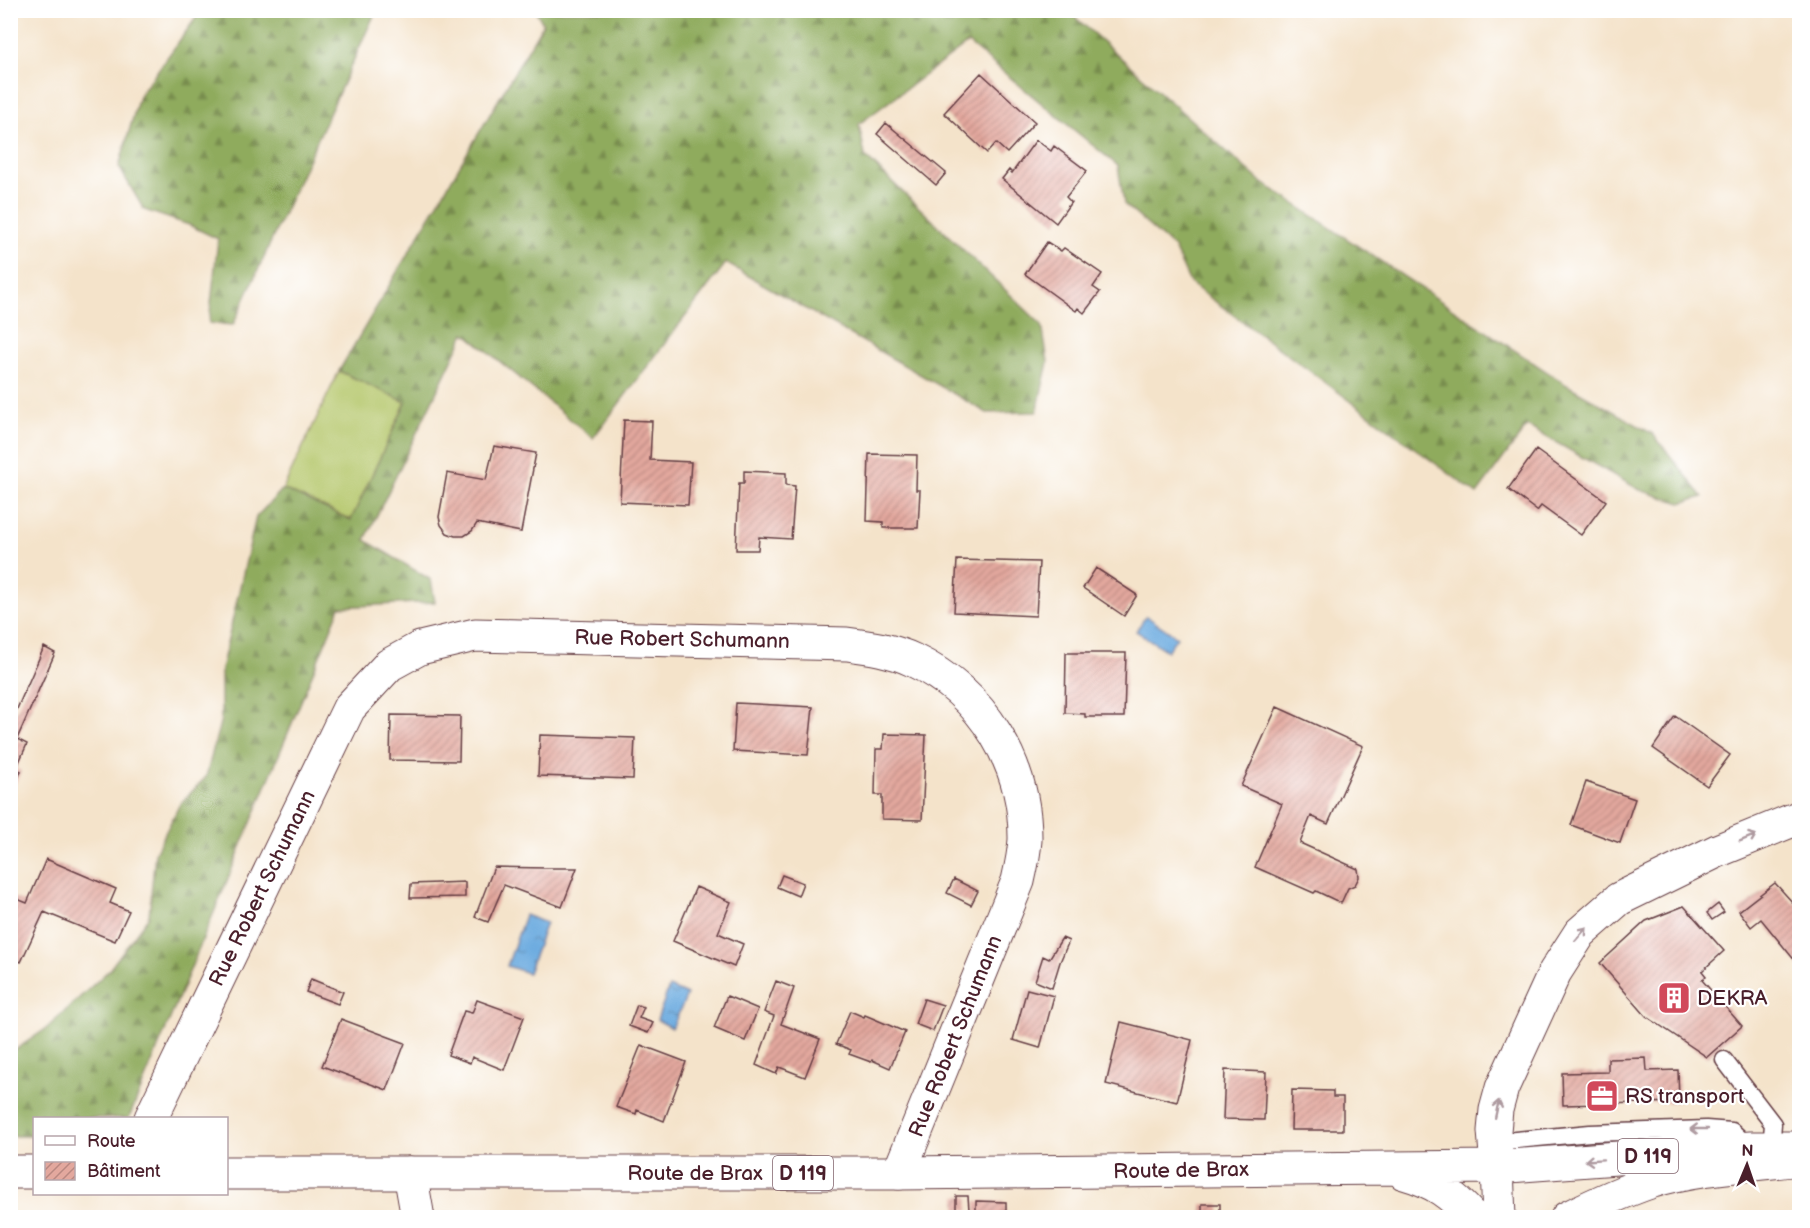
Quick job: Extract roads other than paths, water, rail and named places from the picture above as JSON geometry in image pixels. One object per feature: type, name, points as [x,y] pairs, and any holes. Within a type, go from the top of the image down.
[{"type":"street","name":"Rue Robert Schumann","points":[[152,1117],[349,708],[389,665],[429,644],[475,635],[847,644],[884,650],[914,660],[952,684],[977,707],[997,734],[1007,754],[1020,789],[1024,815],[1025,843],[1018,881],[898,1173]]},
{"type":"street","points":[[1499,1218],[1496,1110],[1502,1089],[1555,972],[1580,933],[1619,899],[1717,851],[1800,817]]},
{"type":"street","points":[[1567,1218],[1595,1203],[1653,1181],[1780,1151]]},
{"type":"street","name":"D 119","points":[[1496,1154],[1780,1151]]},
{"type":"street","name":"Route de Brax","points":[[228,1173],[898,1173],[1379,1168],[1496,1154]]},
{"type":"street","name":"Route de Brax","points":[[1379,1168],[1426,1179],[1459,1202],[1473,1218]]},
{"type":"street","points":[[10,1172],[33,1172]]},
{"type":"street","points":[[410,1173],[418,1218]]},
{"type":"lane","points":[[1724,1060],[1773,1124],[1780,1151]]},
{"type":"water","points":[[1146,616],[1177,637],[1167,651],[1136,631]]},
{"type":"water","points":[[525,915],[546,923],[528,973],[507,966]]},
{"type":"water","points":[[669,987],[687,995],[672,1028],[657,1020]]},
{"type":"place","name":"DEKRA","points":[[1674,998]]},
{"type":"place","name":"RS transport","points":[[1602,1096]]}]
